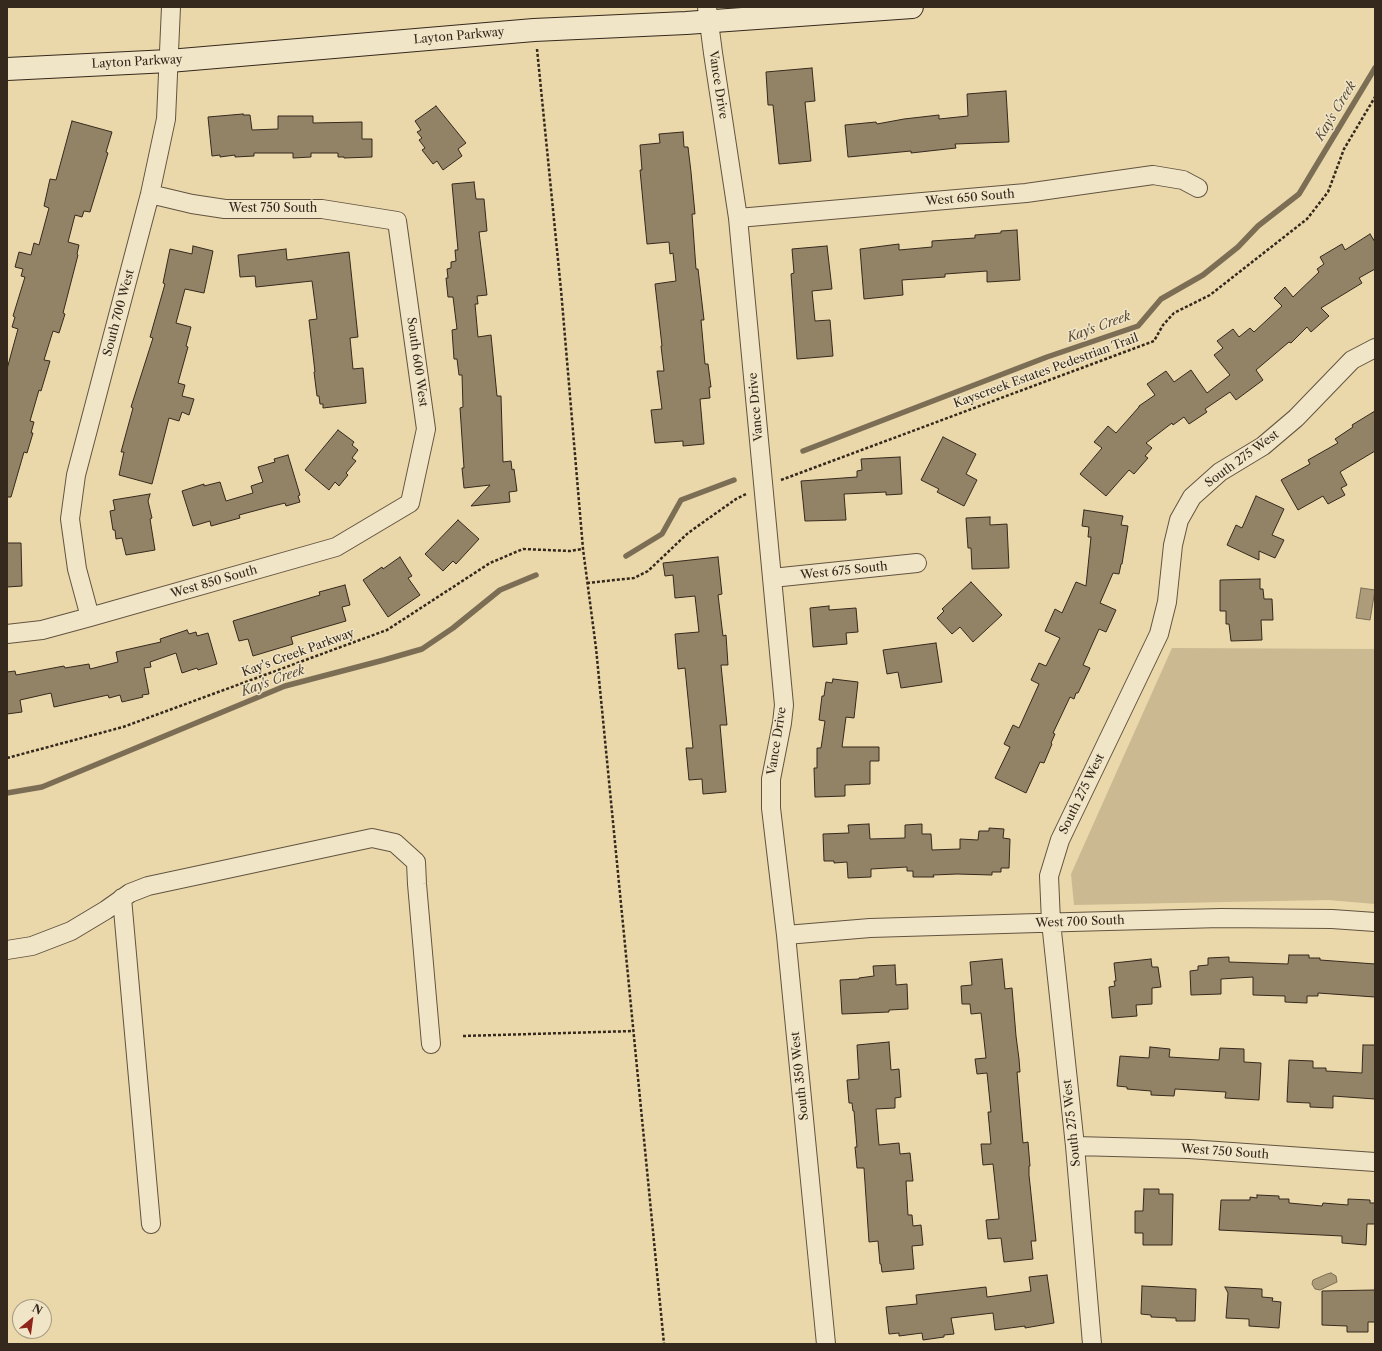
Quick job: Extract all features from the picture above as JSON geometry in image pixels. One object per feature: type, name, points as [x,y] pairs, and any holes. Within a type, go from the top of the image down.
[{"type":"main road","name":"Layton Parkway","points":[[7,69],[169,61],[708,14],[912,7]]},
{"type":"street","name":"South 700 West","points":[[90,617],[77,569],[70,520],[76,475],[150,194],[166,119],[171,7]]},
{"type":"street","name":"Vance Drive","points":[[708,14],[738,218],[784,704],[782,723],[771,779],[771,808]]},
{"type":"street","name":"West 650 South","points":[[738,218],[1026,193],[1153,175],[1183,180],[1198,188]]},
{"type":"street","name":"West 750 South","points":[[150,194],[192,204],[225,209],[322,209],[397,221]]},
{"type":"street","name":"South 600 West","points":[[397,221],[426,429],[410,503]]},
{"type":"street","name":"South 275 West","points":[[1092,1344],[1075,1146],[1051,922],[1049,876],[1060,840],[1159,634],[1167,602],[1173,545],[1179,520],[1192,497],[1220,472],[1263,446],[1296,418],[1352,360],[1375,348]]},
{"type":"street","name":"West 850 South","points":[[7,634],[42,630],[336,547],[410,503]]},
{"type":"street","name":"West 675 South","points":[[772,578],[916,563]]},
{"type":"street","name":"South 350 West","points":[[771,808],[786,935],[826,1344]]},
{"type":"street","points":[[7,950],[32,946],[71,930],[106,910],[130,893],[148,886],[372,838],[396,843],[416,862],[431,1044]]},
{"type":"street","points":[[122,898],[151,1224]]},
{"type":"street","name":"West 700 South","points":[[786,935],[870,928],[1221,918],[1332,919],[1375,922]]},
{"type":"street","name":"West 750 South","points":[[1075,1146],[1188,1149],[1375,1162]]},
{"type":"path","points":[[539,68],[561,290],[583,549],[596,648],[664,1344]]},
{"type":"path","name":"Kayscreek Estates Pedestrian Trail","points":[[785,478],[1154,341],[1163,325],[1174,313],[1210,295],[1307,219],[1328,192],[1344,149],[1375,97]]},
{"type":"path","points":[[587,583],[634,578],[648,571],[688,533],[736,499],[749,493]]},
{"type":"path","name":"Kay's Creek Parkway","points":[[7,758],[123,727],[387,630],[490,563],[523,549],[570,551],[583,549]]},
{"type":"path","points":[[463,1036],[634,1031]]},
{"type":"shaded area","points":[[1361,588],[1375,590],[1370,620],[1356,618]]},
{"type":"shaded area","points":[[1172,648],[1375,649],[1375,904],[1328,900],[1074,905],[1071,874]]},
{"type":"shaded area","points":[[1331,1273],[1336,1276],[1337,1282],[1320,1290],[1315,1289],[1312,1284],[1313,1280]]},
{"type":"building","points":[[812,68],[815,101],[805,102],[811,161],[779,164],[773,105],[768,105],[766,72]]},
{"type":"building","points":[[1006,91],[1009,142],[955,144],[956,148],[911,153],[911,151],[848,157],[845,125],[876,122],[877,124],[939,115],[939,119],[968,116],[967,94]]},
{"type":"building","points":[[436,106],[466,143],[458,149],[462,156],[443,170],[437,161],[433,164],[422,150],[425,148],[419,140],[422,138],[417,132],[421,130],[415,121]]},
{"type":"building","points":[[243,114],[250,115],[252,130],[278,129],[278,116],[313,116],[313,123],[362,122],[362,139],[372,139],[372,157],[344,158],[338,157],[338,153],[311,153],[311,157],[293,158],[293,153],[254,153],[254,156],[235,157],[235,155],[220,157],[220,155],[212,156],[208,117]]},
{"type":"building","points":[[72,121],[112,132],[106,152],[108,153],[90,212],[84,211],[82,217],[75,215],[68,242],[79,245],[78,255],[63,313],[65,314],[59,333],[53,331],[44,360],[50,361],[41,391],[39,390],[30,421],[34,422],[31,433],[33,433],[27,453],[24,452],[11,497],[7,497],[7,369],[18,329],[12,327],[15,317],[13,316],[25,277],[21,276],[23,269],[15,267],[19,252],[31,255],[34,243],[39,245],[49,208],[44,206],[50,179],[56,180]]},
{"type":"building","points":[[683,132],[684,147],[688,147],[691,172],[695,214],[692,214],[696,269],[698,269],[704,320],[701,320],[705,364],[708,364],[711,387],[709,387],[710,398],[700,399],[704,444],[683,446],[683,441],[655,443],[651,410],[662,409],[657,371],[664,371],[655,284],[676,281],[673,253],[670,254],[669,242],[647,244],[640,170],[642,170],[640,145],[660,143],[659,134]]},
{"type":"building","points":[[474,182],[476,199],[484,199],[487,231],[479,232],[487,295],[477,296],[478,304],[475,304],[478,337],[491,335],[497,396],[501,396],[503,462],[511,461],[512,470],[514,469],[517,491],[509,492],[510,502],[471,506],[490,485],[464,488],[460,408],[463,407],[462,375],[459,375],[457,359],[454,359],[452,330],[457,329],[453,297],[448,297],[446,278],[448,278],[447,269],[451,268],[451,262],[456,261],[455,250],[458,250],[452,184]]},
{"type":"building","points":[[1017,230],[1020,280],[987,282],[987,271],[945,274],[945,277],[902,280],[903,295],[864,299],[860,249],[899,244],[899,250],[932,247],[932,241],[975,238],[975,235]]},
{"type":"building","points":[[1370,234],[1375,242],[1375,269],[1359,278],[1362,283],[1321,308],[1329,316],[1311,332],[1307,327],[1291,343],[1289,342],[1256,370],[1263,380],[1236,400],[1230,392],[1205,409],[1207,412],[1189,424],[1184,417],[1173,425],[1172,423],[1146,443],[1152,448],[1145,456],[1148,458],[1134,474],[1129,470],[1106,496],[1080,474],[1102,448],[1094,442],[1108,426],[1116,433],[1139,406],[1155,395],[1147,384],[1166,371],[1174,382],[1191,370],[1207,393],[1230,375],[1214,355],[1223,348],[1217,341],[1233,329],[1239,337],[1250,328],[1254,332],[1282,306],[1274,298],[1285,287],[1293,297],[1319,272],[1317,269],[1324,264],[1320,257],[1342,244],[1345,250]]},
{"type":"building","points":[[193,246],[213,251],[204,293],[185,289],[176,323],[191,327],[186,346],[188,347],[178,383],[185,385],[182,396],[194,399],[189,415],[182,412],[179,421],[169,418],[152,484],[119,475],[124,452],[121,452],[133,408],[131,407],[153,338],[150,337],[165,284],[163,283],[170,249],[192,254]]},
{"type":"building","points":[[827,246],[832,289],[812,291],[815,321],[830,320],[833,356],[797,359],[791,274],[794,273],[792,249]]},
{"type":"building","points":[[286,249],[287,260],[349,252],[358,337],[350,338],[353,369],[363,368],[366,403],[323,408],[323,404],[320,404],[319,396],[317,396],[309,320],[317,319],[312,281],[256,287],[255,276],[240,277],[238,255]]},
{"type":"building","points":[[1375,411],[1375,451],[1340,472],[1347,485],[1341,488],[1345,495],[1328,504],[1323,496],[1298,510],[1281,480],[1310,464],[1308,460],[1338,443],[1335,439],[1353,427],[1352,425]]},
{"type":"building","points":[[338,430],[354,442],[352,445],[358,450],[352,458],[356,461],[346,473],[348,475],[339,486],[335,482],[329,490],[305,470]]},
{"type":"building","points":[[943,437],[976,454],[966,474],[977,480],[964,506],[937,492],[939,489],[921,480]]},
{"type":"building","points":[[288,455],[300,495],[298,496],[300,502],[286,506],[285,503],[239,515],[240,518],[211,526],[210,521],[193,526],[182,491],[204,484],[204,486],[220,482],[226,501],[253,493],[251,486],[263,482],[258,467],[275,462],[274,459]]},
{"type":"building","points":[[900,457],[902,494],[886,495],[886,492],[844,494],[846,520],[805,521],[801,481],[857,477],[857,471],[862,470],[861,459]]},
{"type":"building","points":[[150,494],[148,501],[152,518],[150,519],[155,550],[126,555],[122,538],[116,539],[115,530],[113,530],[110,511],[115,510],[113,500]]},
{"type":"building","points":[[1256,496],[1284,509],[1272,535],[1284,540],[1275,558],[1259,551],[1259,560],[1227,545],[1236,525],[1242,528]]},
{"type":"building","points":[[1084,510],[1123,516],[1121,525],[1128,526],[1119,574],[1113,573],[1100,603],[1116,610],[1106,632],[1099,629],[1083,665],[1090,668],[1074,699],[1070,697],[1053,733],[1055,734],[1051,743],[1052,744],[1044,763],[1040,762],[1026,793],[995,778],[1010,747],[1004,744],[1013,725],[1019,728],[1039,684],[1031,680],[1039,663],[1046,666],[1060,638],[1045,631],[1055,609],[1062,613],[1076,582],[1086,586],[1091,537],[1088,537],[1089,527],[1082,526]]},
{"type":"building","points":[[990,517],[990,525],[1007,524],[1009,568],[972,569],[971,548],[968,548],[966,518]]},
{"type":"building","points":[[458,520],[479,539],[456,564],[453,561],[443,571],[425,554]]},
{"type":"building","points":[[7,543],[21,543],[22,586],[7,587]]},
{"type":"building","points":[[400,557],[412,576],[408,578],[420,595],[388,617],[363,580],[382,567],[383,569]]},
{"type":"building","points":[[718,557],[722,594],[718,595],[723,636],[726,635],[728,665],[721,665],[727,725],[720,725],[726,792],[703,794],[702,779],[689,780],[686,748],[693,748],[685,668],[678,669],[675,634],[699,632],[695,596],[675,598],[673,575],[665,576],[663,563]]},
{"type":"building","points":[[1260,579],[1260,589],[1263,589],[1264,599],[1272,599],[1273,620],[1261,620],[1262,640],[1231,641],[1229,624],[1226,624],[1226,611],[1220,611],[1220,580]]},
{"type":"building","points":[[971,582],[1002,615],[973,642],[960,627],[952,634],[937,618],[944,611],[942,609]]},
{"type":"building","points":[[345,585],[350,605],[342,607],[346,621],[291,637],[293,644],[253,656],[248,639],[239,641],[233,621],[320,595],[319,592]]},
{"type":"building","points":[[829,606],[829,610],[856,608],[858,632],[846,633],[847,644],[813,647],[810,608]]},
{"type":"building","points":[[187,630],[189,634],[196,632],[197,636],[208,633],[217,664],[182,673],[176,653],[150,662],[151,667],[144,668],[149,694],[142,695],[143,697],[122,702],[120,695],[109,698],[108,695],[54,707],[51,693],[20,700],[22,712],[7,714],[7,672],[15,671],[16,675],[64,666],[65,668],[89,664],[90,669],[118,662],[116,652],[161,642],[160,639]]},
{"type":"building","points":[[936,643],[942,682],[901,688],[898,672],[887,674],[883,650]]},
{"type":"building","points":[[833,679],[858,682],[854,718],[846,717],[842,747],[879,747],[879,761],[870,761],[870,784],[845,785],[845,796],[815,797],[814,768],[817,768],[817,748],[821,748],[825,721],[819,720],[822,696],[824,696],[826,682],[832,683]]},
{"type":"building","points":[[869,824],[870,839],[905,838],[905,825],[922,824],[922,834],[931,834],[932,850],[960,849],[960,839],[978,840],[979,831],[989,831],[989,828],[1004,829],[1003,838],[1010,839],[1009,868],[1001,868],[1001,872],[992,872],[992,875],[933,875],[934,877],[913,877],[913,871],[907,871],[907,867],[871,869],[871,877],[848,878],[847,862],[834,863],[834,861],[824,861],[823,834],[849,833],[848,825]]},
{"type":"building","points":[[1289,955],[1309,955],[1309,958],[1320,958],[1320,960],[1375,964],[1375,997],[1318,993],[1318,996],[1307,996],[1307,1003],[1285,1002],[1285,996],[1253,995],[1253,977],[1221,979],[1221,994],[1191,995],[1190,971],[1198,970],[1198,966],[1208,965],[1208,958],[1229,957],[1229,962],[1288,964]]},
{"type":"building","points":[[1002,959],[1005,989],[1012,988],[1020,1072],[1017,1072],[1023,1143],[1028,1142],[1030,1166],[1029,1175],[1036,1241],[1031,1241],[1033,1259],[1004,1262],[1001,1238],[988,1239],[986,1220],[999,1219],[993,1164],[983,1165],[981,1144],[991,1144],[988,1112],[991,1112],[987,1073],[977,1074],[975,1059],[986,1058],[981,1013],[971,1014],[970,1004],[962,1004],[961,986],[972,985],[970,962]]},
{"type":"building","points":[[1151,959],[1152,967],[1158,967],[1161,987],[1152,988],[1152,1004],[1136,1005],[1137,1016],[1112,1018],[1109,987],[1115,986],[1114,981],[1116,981],[1114,963]]},
{"type":"building","points":[[895,965],[896,985],[907,984],[908,1009],[889,1010],[889,1012],[842,1014],[840,980],[859,979],[874,976],[873,966]]},
{"type":"building","points":[[889,1042],[891,1070],[899,1069],[901,1097],[895,1098],[895,1108],[876,1109],[879,1145],[899,1143],[900,1154],[910,1153],[913,1181],[906,1181],[908,1215],[912,1215],[913,1226],[921,1225],[923,1245],[912,1246],[914,1269],[882,1272],[878,1241],[869,1242],[864,1168],[857,1168],[854,1111],[852,1103],[849,1103],[847,1080],[859,1079],[857,1045]]},
{"type":"building","points":[[1363,1045],[1375,1045],[1375,1099],[1333,1096],[1333,1108],[1310,1107],[1310,1103],[1287,1102],[1289,1060],[1313,1061],[1313,1068],[1326,1068],[1326,1071],[1362,1073]]},
{"type":"building","points":[[1150,1047],[1170,1049],[1169,1057],[1219,1060],[1220,1048],[1244,1049],[1244,1062],[1261,1063],[1259,1100],[1225,1098],[1226,1092],[1175,1089],[1174,1096],[1151,1095],[1151,1091],[1127,1089],[1127,1087],[1117,1086],[1120,1056],[1149,1058]]},
{"type":"building","points":[[1144,1189],[1159,1189],[1159,1194],[1173,1194],[1172,1245],[1143,1245],[1143,1233],[1135,1233],[1135,1211],[1143,1211]]},
{"type":"building","points":[[1257,1195],[1279,1196],[1279,1199],[1289,1199],[1289,1203],[1322,1206],[1323,1203],[1348,1205],[1348,1199],[1370,1200],[1370,1203],[1375,1203],[1375,1224],[1367,1224],[1366,1245],[1342,1243],[1342,1236],[1219,1230],[1221,1200],[1250,1200],[1250,1197],[1257,1198]]},
{"type":"building","points":[[1047,1275],[1054,1323],[1025,1328],[1025,1326],[995,1330],[993,1313],[951,1318],[954,1334],[944,1335],[944,1337],[923,1340],[922,1333],[899,1336],[899,1333],[889,1334],[886,1307],[917,1304],[916,1295],[986,1287],[987,1297],[1031,1291],[1029,1277]]},
{"type":"building","points":[[1142,1286],[1196,1289],[1195,1321],[1176,1321],[1176,1318],[1151,1317],[1151,1315],[1141,1314]]},
{"type":"building","points":[[1225,1287],[1262,1289],[1262,1297],[1273,1298],[1272,1301],[1281,1302],[1279,1328],[1249,1326],[1249,1319],[1226,1318],[1228,1293]]},
{"type":"building","points":[[1375,1290],[1375,1322],[1368,1322],[1368,1332],[1347,1332],[1347,1326],[1322,1325],[1322,1291]]},
{"type":"waterway","name":"Kay's Creek","points":[[803,451],[1047,357],[1138,326],[1161,299],[1203,275],[1238,247],[1258,226],[1299,194],[1375,68]]},
{"type":"waterway","name":"Kay's Creek","points":[[626,556],[662,534],[681,500],[734,480]]},
{"type":"waterway","name":"Kay's Creek","points":[[7,793],[42,787],[285,686],[422,649],[453,628],[500,590],[536,575]]}]
